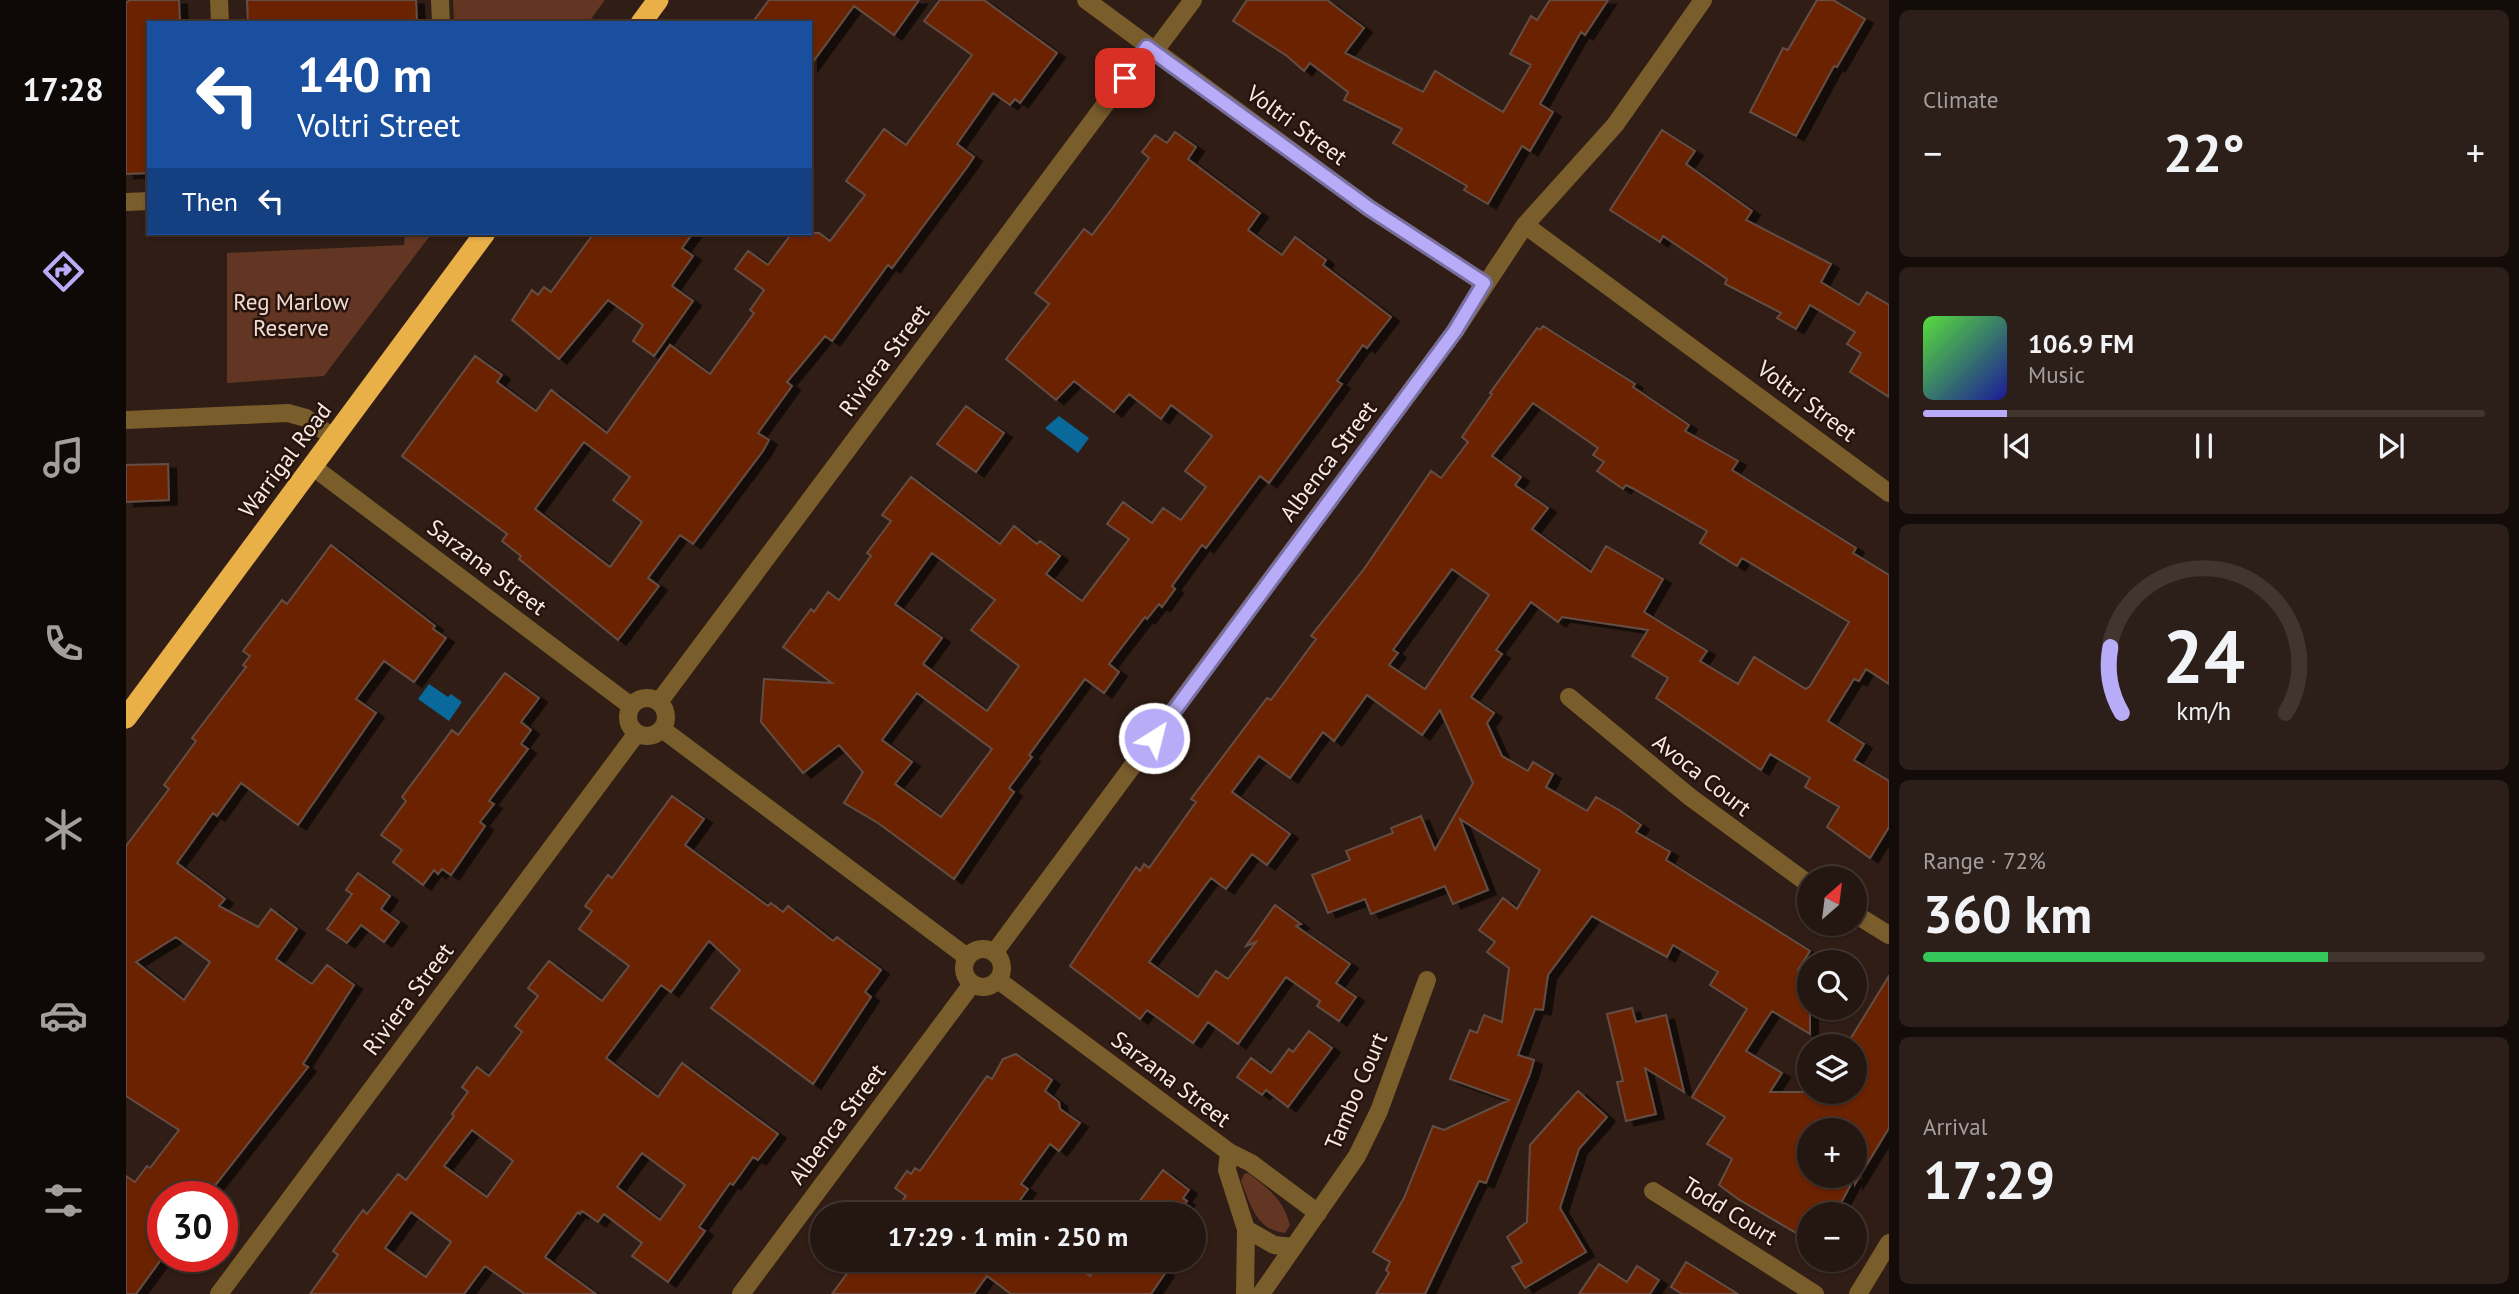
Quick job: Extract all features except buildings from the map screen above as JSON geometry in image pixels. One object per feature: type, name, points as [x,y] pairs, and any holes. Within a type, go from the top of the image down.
[{"type":"highway","points":[[643,21],[658,0]]},
{"type":"highway","name":"Warrigal Road","points":[[128,713],[484,235]]},
{"type":"street","points":[[219,0],[220,21]]},
{"type":"street","points":[[440,0],[441,21]]},
{"type":"street","name":"Voltri Street","points":[[1086,0],[1369,208],[1484,283]]},
{"type":"street","name":"Riviera Street","points":[[659,702],[1151,49],[1193,0]]},
{"type":"street","name":"Albenca Street","points":[[994,953],[1455,331],[1484,283],[1525,225],[1615,125],[1703,0]]},
{"type":"street","points":[[126,202],[147,201]]},
{"type":"street","name":"Voltri Street","points":[[1525,225],[1889,493]]},
{"type":"street","points":[[126,420],[288,413],[306,418],[334,438],[353,413]]},
{"type":"street","name":"Sarzana Street","points":[[313,467],[631,706]]},
{"type":"street","name":"Avoca Court","points":[[1569,697],[1690,797],[1797,875]]},
{"type":"street","points":[[644,698],[659,702],[666,718],[662,729],[647,736],[637,733],[628,720],[631,706],[644,698]]},
{"type":"street","points":[[662,729],[967,957]]},
{"type":"street","name":"Riviera Street","points":[[219,1294],[637,733]]},
{"type":"street","points":[[1867,921],[1889,935]]},
{"type":"street","points":[[980,950],[994,953],[1002,966],[998,980],[988,987],[972,984],[964,971],[967,957],[980,950]]},
{"type":"street","name":"Sarzana Street","points":[[998,980],[1229,1152],[1251,1163],[1318,1213]]},
{"type":"street","name":"Tambo Court","points":[[1261,1294],[1354,1163],[1365,1142],[1427,980]]},
{"type":"street","name":"Albenca Street","points":[[741,1294],[972,984]]},
{"type":"street","points":[[1229,1152],[1227,1170],[1246,1228],[1245,1294]]},
{"type":"street","name":"Todd Court","points":[[1653,1191],[1815,1294]]},
{"type":"street","points":[[1246,1228],[1274,1245],[1294,1247]]},
{"type":"street","points":[[1858,1294],[1889,1243]]},
{"type":"green space","points":[[453,0],[605,0],[589,21],[454,21]]},
{"type":"green space","name":"Reg Marlow Reserve","points":[[405,235],[430,235],[324,376],[227,383],[227,253],[404,245]]},
{"type":"green space","points":[[1248,1173],[1279,1201],[1290,1225],[1285,1233],[1267,1227],[1256,1215],[1241,1181],[1244,1174]]},
{"type":"water","points":[[1059,416],[1089,438],[1078,453],[1045,428]]},
{"type":"water","points":[[429,684],[448,697],[451,694],[462,702],[449,721],[418,699]]},
{"type":"route","points":[[1125,78],[1147,47],[1369,208],[1484,283],[1455,331],[1154,738]]}]
